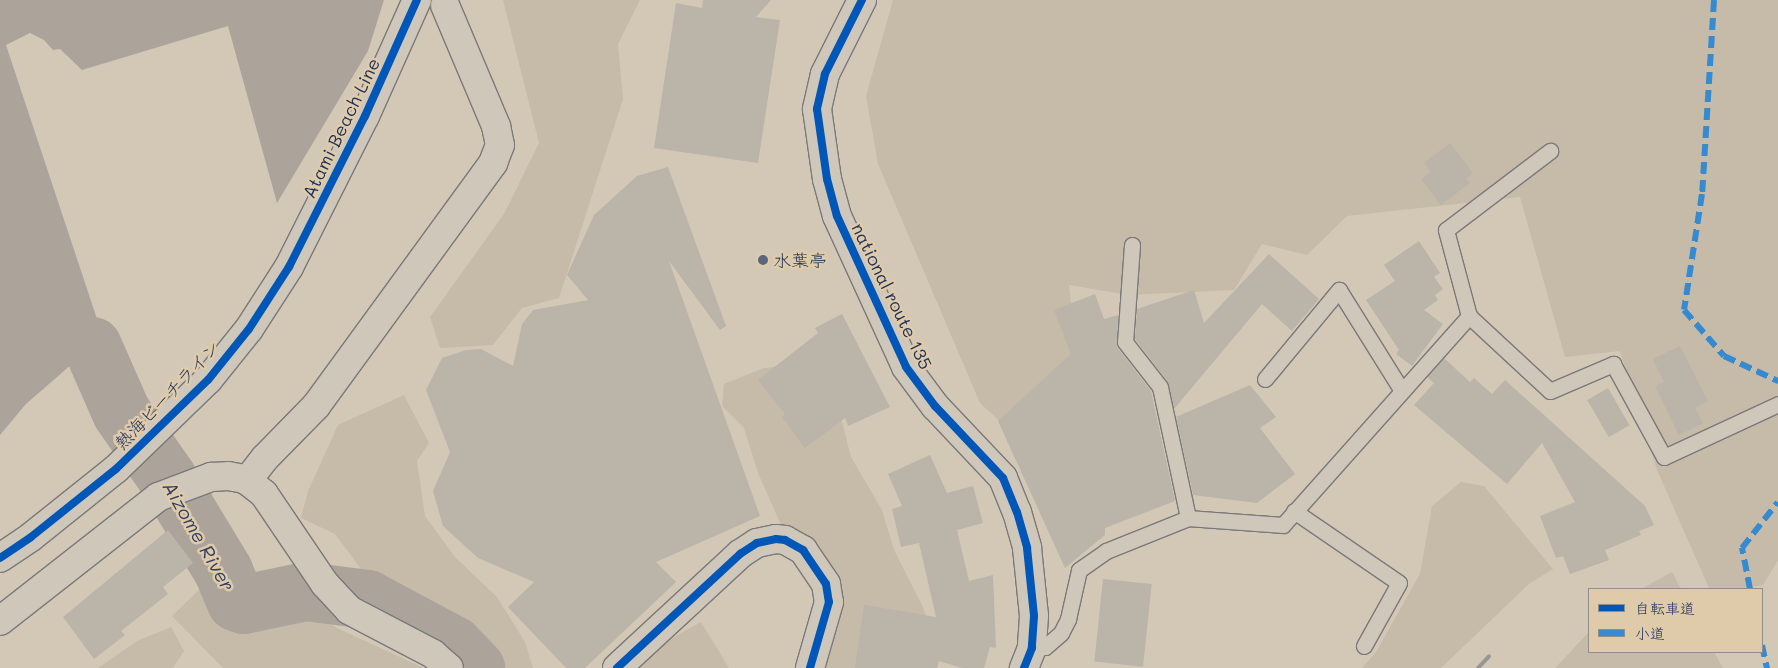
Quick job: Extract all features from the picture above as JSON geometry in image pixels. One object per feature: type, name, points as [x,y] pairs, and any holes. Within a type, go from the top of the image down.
[{"type":"main road","name":"Atami Beach Line","points":[[290,267],[365,116],[417,0]]},
{"type":"main road","name":"national route 135","points":[[862,0],[825,74],[817,109],[827,180],[838,216],[906,367],[935,406],[1003,478],[1027,548],[1034,616],[1028,658]]},
{"type":"main road","points":[[248,481],[264,458],[316,406],[493,162],[500,145],[496,126],[445,5]]},
{"type":"main road","name":"熱海ビーチライン","points":[[0,558],[32,537],[116,469],[208,380],[249,330],[290,267]]},
{"type":"main road","points":[[0,621],[158,497],[210,477],[228,476],[248,481],[264,494],[325,584],[349,610],[433,654],[449,668]]},
{"type":"main road","points":[[618,668],[740,554],[757,543],[776,539],[785,540],[803,550],[826,584],[829,602],[810,668]]},
{"type":"lane","points":[[1550,151],[1446,230],[1469,316],[1550,391],[1612,364],[1664,457],[1778,404]]},
{"type":"lane","points":[[1132,245],[1125,342],[1160,387],[1188,518]]},
{"type":"lane","points":[[1265,379],[1339,290],[1402,391]]},
{"type":"lane","points":[[1028,658],[1061,633],[1068,619],[1079,570],[1092,558],[1188,518],[1283,525],[1469,316]]},
{"type":"lane","points":[[1294,512],[1399,583],[1364,646]]},
{"type":"shaded area","points":[[0,0],[384,0],[368,51],[277,203],[228,26],[82,70],[60,49],[53,50],[44,40],[30,33],[6,45],[103,337],[26,404],[0,435]]},
{"type":"shaded area","points":[[503,0],[640,0],[618,44],[623,99],[559,298],[522,308],[493,345],[440,348],[430,317],[504,214],[539,143]]},
{"type":"shaded area","points":[[893,0],[1778,0],[1778,560],[1763,585],[1746,588],[1709,588],[1657,470],[1620,351],[1565,357],[1520,197],[1347,216],[1307,255],[1262,244],[1234,290],[1128,295],[1069,285],[1080,387],[1004,425],[980,403],[878,164],[866,96]]},
{"type":"shaded area","points":[[799,365],[840,414],[851,457],[882,510],[894,550],[923,607],[938,653],[929,668],[821,668],[840,605],[809,545],[781,525],[758,473],[744,428],[722,406],[724,384],[764,368]]},
{"type":"shaded area","points":[[404,395],[429,443],[417,461],[425,516],[455,557],[497,597],[525,642],[533,668],[457,668],[402,624],[335,534],[301,518],[308,491],[338,425]]},
{"type":"shaded area","points":[[1461,482],[1484,486],[1553,569],[1529,584],[1441,668],[1362,668],[1376,652],[1420,574],[1432,506]]},
{"type":"shaded area","points":[[1672,572],[1680,588],[1643,588]]},
{"type":"shaded area","points":[[225,579],[264,579],[337,628],[424,668],[223,668],[172,616],[207,582]]},
{"type":"shaded area","points":[[701,622],[729,668],[619,668]]},
{"type":"shaded area","points":[[171,627],[184,651],[173,668],[98,668],[137,641]]},
{"type":"shaded area","points":[[1588,633],[1588,653],[1715,653],[1723,668],[1555,668]]},
{"type":"building","points":[[703,0],[771,0],[756,17],[780,20],[758,163],[654,148],[676,3],[702,8]]},
{"type":"building","points":[[1450,143],[1473,173],[1466,179],[1470,183],[1441,205],[1421,179],[1431,172],[1424,163]]},
{"type":"building","points":[[668,167],[726,326],[720,330],[669,261],[760,516],[656,562],[676,582],[585,668],[566,668],[508,607],[534,582],[478,558],[443,526],[433,491],[450,452],[426,390],[442,358],[466,350],[481,349],[513,366],[522,324],[533,310],[588,300],[567,275],[594,215],[637,176]]},
{"type":"building","points":[[1419,241],[1440,273],[1434,277],[1443,289],[1435,295],[1438,300],[1424,310],[1443,324],[1412,366],[1396,354],[1399,350],[1366,300],[1395,281],[1384,265]]},
{"type":"building","points":[[1269,254],[1319,299],[1292,331],[1262,304],[1174,409],[1168,382],[1135,339],[1137,309],[1194,290],[1204,323]]},
{"type":"building","points":[[1095,294],[1104,319],[1118,315],[1117,347],[1151,391],[1175,501],[1105,528],[1105,535],[1065,568],[998,421],[1071,354],[1054,310]]},
{"type":"building","points":[[842,314],[890,407],[848,426],[845,418],[805,448],[782,417],[785,414],[758,380],[818,333],[815,328]]},
{"type":"building","points":[[1680,346],[1708,401],[1695,407],[1703,423],[1679,435],[1655,386],[1664,382],[1653,359]]},
{"type":"building","points":[[1444,358],[1470,382],[1474,378],[1492,394],[1505,380],[1645,506],[1654,525],[1639,531],[1641,535],[1605,550],[1609,560],[1570,574],[1563,556],[1556,558],[1540,516],[1575,502],[1542,443],[1507,484],[1414,405],[1434,383],[1427,377]]},
{"type":"building","points":[[1250,385],[1276,417],[1260,428],[1295,474],[1257,503],[1193,495],[1176,417]]},
{"type":"building","points":[[1608,388],[1630,425],[1609,437],[1587,400]]},
{"type":"building","points":[[930,455],[947,493],[973,486],[983,523],[957,530],[969,581],[993,575],[996,648],[990,647],[984,668],[962,668],[939,661],[937,668],[855,668],[864,605],[936,617],[919,543],[901,547],[892,509],[902,506],[888,474]]},
{"type":"building","points":[[168,530],[193,563],[163,587],[168,594],[121,631],[125,635],[94,659],[63,617]]},
{"type":"building","points":[[1103,579],[1152,584],[1143,667],[1094,662]]},
{"type":"waterway","name":"Aizome River","points":[[92,346],[121,412],[167,478],[223,571],[236,601],[243,604],[305,591],[367,599],[453,645],[475,668]]},
{"type":"railway","points":[[1478,668],[1489,656]]},
{"type":"marked path","points":[[1714,0],[1702,194],[1684,310],[1724,356],[1778,381]]},
{"type":"marked path","points":[[1750,588],[1742,548],[1778,502]]},
{"type":"marked path","points":[[1763,650],[1767,668]]},
{"type":"cycle path","points":[[0,558],[31,537],[116,469],[208,380],[249,329],[289,267],[365,116],[417,0]]},
{"type":"cycle path","points":[[862,0],[825,74],[817,109],[827,179],[837,216],[906,367],[935,406],[1003,478],[1017,512],[1027,548],[1034,616],[1032,648],[1024,668]]},
{"type":"cycle path","points":[[617,668],[740,554],[757,543],[776,539],[785,540],[803,550],[826,584],[829,602],[810,668]]},
{"type":"place","name":"水葉亭","points":[[763,260]]}]
